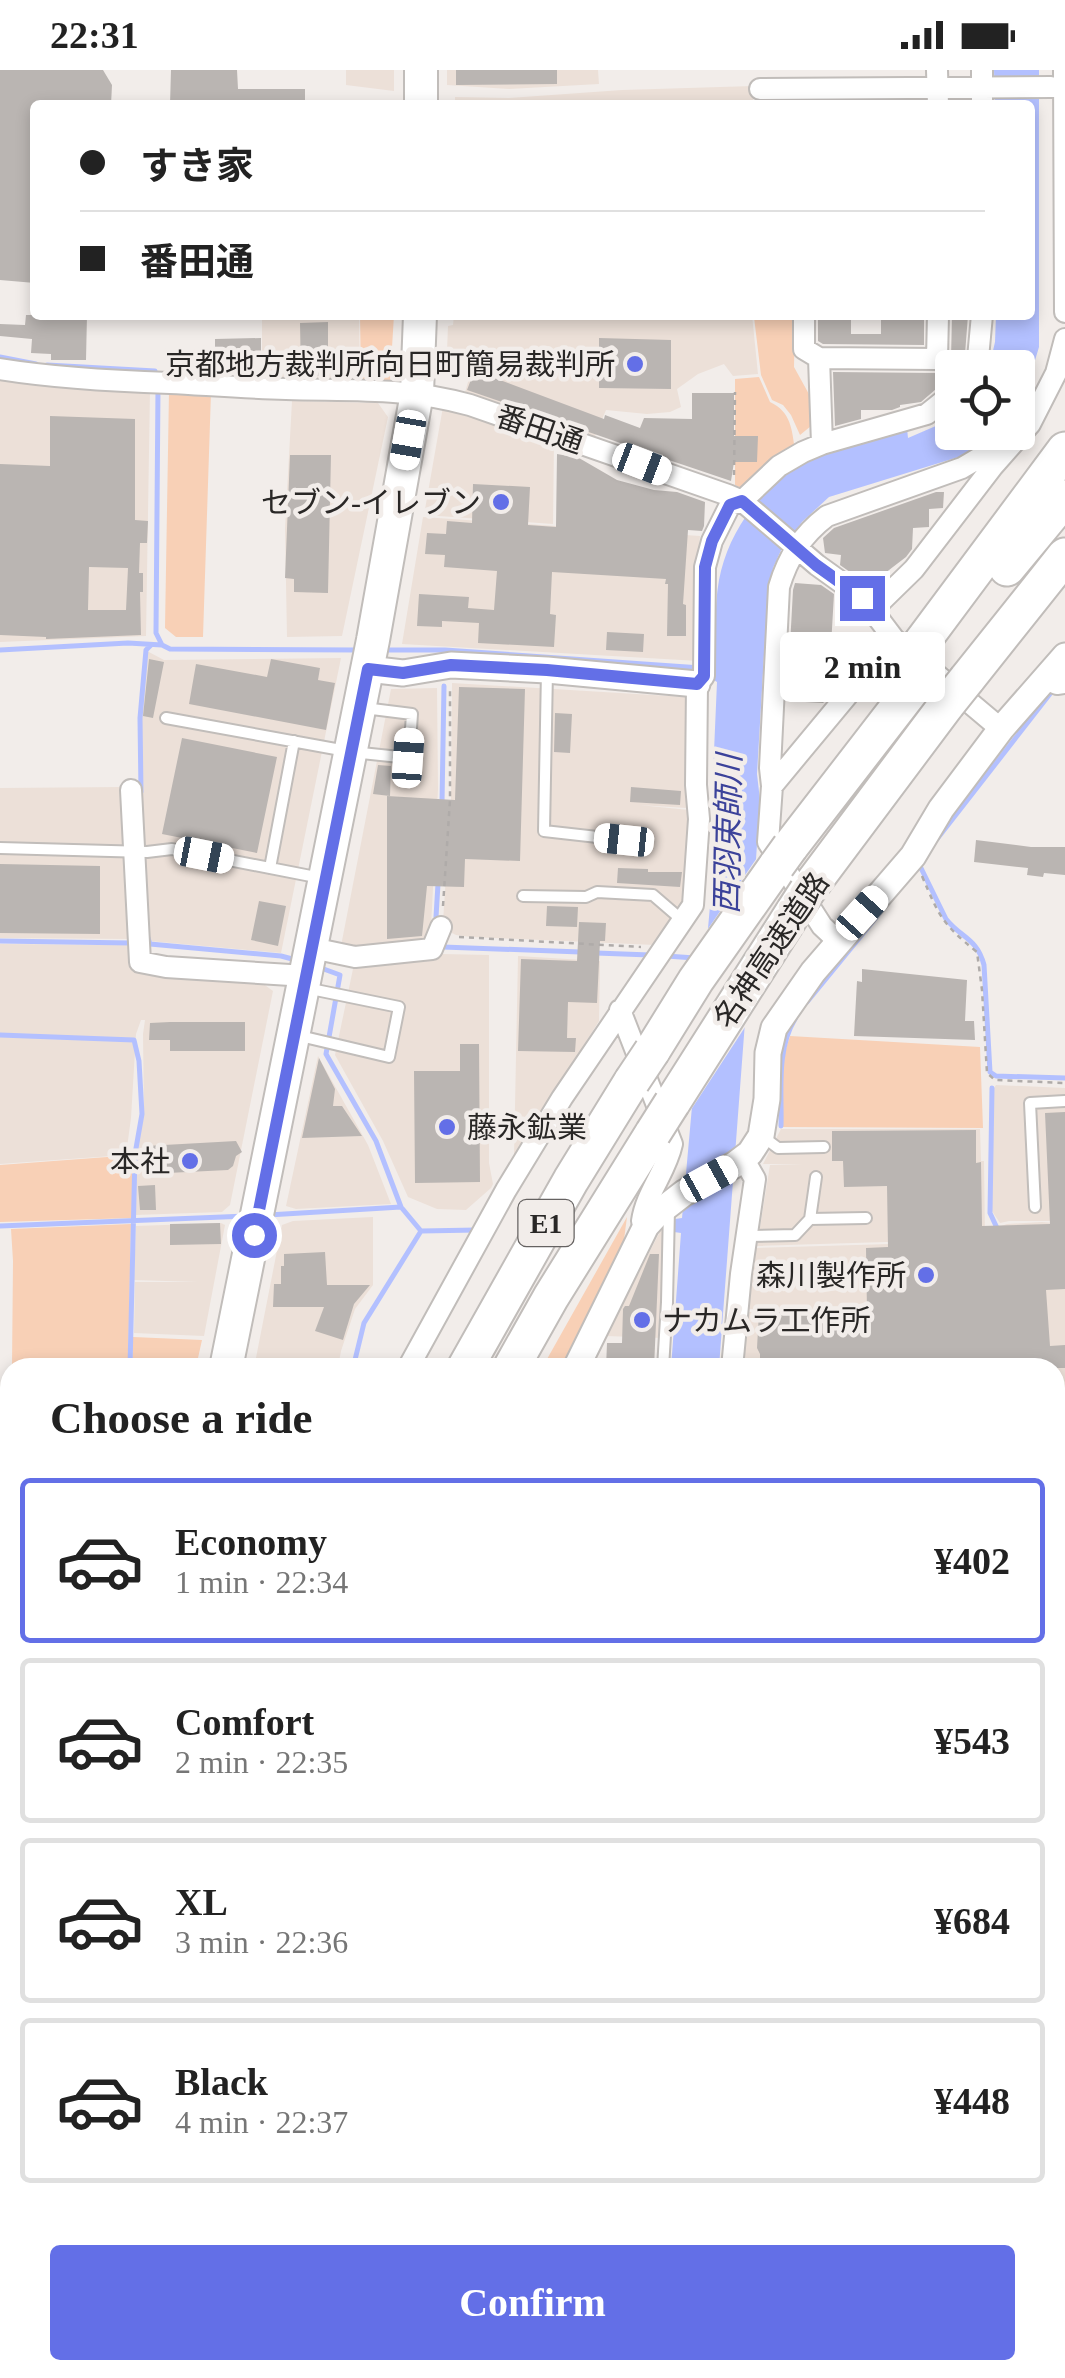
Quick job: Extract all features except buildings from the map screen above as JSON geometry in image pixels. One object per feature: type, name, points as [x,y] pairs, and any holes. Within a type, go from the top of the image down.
[{"type":"highway","points":[[421,70],[421,100]]},
{"type":"highway","points":[[228,1358],[257,1216],[307,1038],[326,879],[371,656],[416,393],[420,320]]},
{"type":"highway","points":[[915,658],[1065,450]]},
{"type":"highway","points":[[915,658],[1065,498]]},
{"type":"highway","name":"名神高速道路","points":[[517,1358],[551,1297],[772,942],[957,691],[1065,556]]},
{"type":"highway","name":"名神高速道路","points":[[470,1358],[632,1081],[790,846],[841,781],[915,658]]},
{"type":"street","points":[[760,88],[982,87],[1058,78],[1065,312]]},
{"type":"street","points":[[804,320],[804,349],[819,358],[938,359],[938,320]]},
{"type":"street","points":[[979,350],[982,320]]},
{"type":"street","points":[[1035,414],[1056,374],[1065,339]]},
{"type":"street","points":[[819,358],[822,444]]},
{"type":"street","name":"番田通","points":[[0,369],[38,376],[157,383],[416,393],[470,404],[735,498],[862,598],[915,658],[1002,728]]},
{"type":"street","points":[[413,1358],[483,1230],[562,1098],[693,905],[705,567],[712,541],[730,505],[779,466],[822,444],[926,414],[935,407]]},
{"type":"street","points":[[838,942],[822,926],[768,842],[779,587],[785,565],[795,544],[827,516],[962,468],[993,450]]},
{"type":"street","points":[[872,610],[914,568],[1007,450]]},
{"type":"street","points":[[371,656],[403,673],[451,665],[702,674]]},
{"type":"street","points":[[581,1358],[646,1226],[677,1198],[750,1153],[761,1136],[774,1028],[812,972],[913,856],[941,809],[1002,728],[1055,681],[1065,656]]},
{"type":"street","points":[[772,786],[915,658]]},
{"type":"street","points":[[131,790],[142,851],[140,962],[313,972],[355,957],[432,949],[442,927]]},
{"type":"street","points":[[620,1010],[672,1144],[644,1207],[642,1221],[646,1226]]},
{"type":"street","points":[[733,1358],[755,1179],[738,1162]]},
{"type":"lane","points":[[547,670],[544,831],[624,840]]},
{"type":"lane","points":[[166,718],[352,752],[408,758],[412,714],[361,708]]},
{"type":"lane","points":[[270,868],[294,742]]},
{"type":"lane","points":[[0,848],[172,849],[326,879]]},
{"type":"lane","points":[[523,896],[586,898],[597,892],[652,895],[682,920]]},
{"type":"lane","points":[[307,1038],[389,1058],[399,1007],[347,997],[313,972]]},
{"type":"lane","points":[[1035,1207],[1030,1103],[1065,1101]]},
{"type":"lane","points":[[761,1136],[778,1148],[824,1147]]},
{"type":"lane","points":[[747,1236],[795,1235],[810,1218],[816,1177]]},
{"type":"lane","points":[[663,1358],[677,1198]]},
{"type":"lane","points":[[810,1218],[866,1218]]},
{"type":"path","points":[[735,392],[735,498]]},
{"type":"path","points":[[450,678],[450,800],[442,927],[452,936],[657,955]]},
{"type":"path","points":[[913,856],[940,919],[976,952],[987,1073],[995,1080],[1065,1083]]},
{"type":"shaded area","points":[[346,70],[394,70],[394,91],[346,85]]},
{"type":"shaded area","points":[[447,70],[598,70],[599,84],[509,89],[447,85]]},
{"type":"shaded area","points":[[753,86],[753,100],[455,100],[455,97],[509,98]]},
{"type":"shaded area","points":[[262,320],[359,320],[360,380],[262,376]]},
{"type":"shaded area","points":[[360,320],[394,320],[390,380],[361,380]]},
{"type":"shaded area","points":[[454,320],[753,320],[758,374],[733,376],[724,364],[698,374],[677,389],[681,407],[670,412],[606,410],[593,441],[464,396],[470,375],[446,376],[448,326],[453,325]]},
{"type":"shaded area","points":[[754,320],[795,320],[794,367],[810,396],[811,426],[800,435],[783,405],[772,400],[761,375]]},
{"type":"shaded area","points":[[759,377],[770,402],[789,422],[795,451],[741,488],[735,485],[735,379]]},
{"type":"shaded area","points":[[0,378],[49,387],[150,390],[146,636],[0,642]]},
{"type":"shaded area","points":[[169,391],[211,392],[203,637],[176,637],[165,628]]},
{"type":"shaded area","points":[[292,401],[378,403],[388,417],[342,636],[287,637],[285,529]]},
{"type":"shaded area","points":[[444,401],[554,440],[553,524],[424,515]]},
{"type":"shaded area","points":[[423,517],[700,536],[696,576],[699,661],[402,644]]},
{"type":"shaded area","points":[[147,651],[164,660],[341,658],[281,953],[149,941],[141,718]]},
{"type":"shaded area","points":[[452,683],[686,697],[687,808],[639,805],[689,810],[685,905],[655,945],[471,937],[448,931],[443,922],[451,798]]},
{"type":"shaded area","points":[[437,688],[438,789],[430,947],[340,951],[391,689]]},
{"type":"shaded area","points":[[123,787],[130,939],[0,938],[0,788]]},
{"type":"shaded area","points":[[0,944],[131,945],[133,968],[262,983],[273,991],[230,1205],[222,1212],[135,1215],[136,1158],[144,1113],[145,1020],[141,1020],[136,1034],[126,1155],[0,1164]]},
{"type":"shaded area","points":[[442,954],[489,955],[489,1163],[493,1184],[466,1210],[437,1209],[408,1197],[383,1141],[335,1055],[353,969],[382,962],[430,961]]},
{"type":"shaded area","points":[[518,956],[600,961],[599,1021],[514,1156]]},
{"type":"shaded area","points":[[790,1036],[980,1047],[983,1128],[783,1127],[783,1058]]},
{"type":"shaded area","points":[[318,1056],[368,1145],[391,1204],[296,1209],[286,1206]]},
{"type":"shaded area","points":[[996,1085],[1065,1088],[1065,1221],[1000,1223],[992,1211],[992,1091]]},
{"type":"shaded area","points":[[781,1129],[980,1129],[985,1239],[757,1246],[770,1165],[803,1164],[763,1164]]},
{"type":"shaded area","points":[[134,1155],[133,1218],[0,1222],[0,1165]]},
{"type":"shaded area","points":[[373,1217],[373,1285],[355,1309],[340,1358],[256,1358],[282,1225],[293,1221]]},
{"type":"shaded area","points":[[627,1217],[623,1247],[568,1358],[548,1358]]},
{"type":"shaded area","points":[[665,1222],[662,1338],[606,1336]]},
{"type":"shaded area","points":[[131,1224],[128,1358],[12,1358],[11,1229]]},
{"type":"shaded area","points":[[1065,1224],[1065,1358],[1006,1358],[998,1227]]},
{"type":"shaded area","points":[[225,1225],[204,1336],[134,1333],[135,1282],[198,1282],[134,1280],[136,1226]]},
{"type":"shaded area","points":[[994,1241],[999,1358],[742,1358],[748,1312],[987,1309],[749,1309],[749,1280],[756,1248]]},
{"type":"shaded area","points":[[133,1337],[202,1340],[198,1358],[132,1358]]},
{"type":"water","points":[[994,70],[1039,70],[1039,347],[1035,360],[1035,350],[993,350],[996,320],[1035,320],[1035,100],[995,100]]},
{"type":"water","name":"西羽束師川","points":[[935,426],[935,450],[972,450],[829,497],[802,522],[782,548],[773,568],[764,655],[757,774],[760,800],[720,1358],[672,1358],[681,1233],[674,1232],[675,1219],[682,1218],[717,828],[712,798],[717,682],[709,677],[709,664],[716,666],[716,601],[724,560],[741,523],[782,477],[828,451],[907,428],[908,438]]},
{"type":"pier","points":[[761,852],[751,1018],[685,1119],[703,936]]},
{"type":"waterway","points":[[0,357],[36,364]]},
{"type":"waterway","points":[[47,365],[155,371],[156,377]]},
{"type":"waterway","points":[[158,388],[156,633],[162,645],[170,649],[356,650]]},
{"type":"waterway","points":[[0,650],[128,643],[162,645]]},
{"type":"waterway","points":[[141,792],[140,718],[146,650],[151,645]]},
{"type":"waterway","points":[[382,650],[445,650],[701,668]]},
{"type":"waterway","points":[[442,803],[444,686]]},
{"type":"waterway","points":[[937,839],[1053,690]]},
{"type":"waterway","points":[[919,864],[946,919],[981,956],[990,1072],[996,1076],[1065,1078]]},
{"type":"waterway","points":[[436,917],[438,884]]},
{"type":"waterway","points":[[807,1002],[879,914]]},
{"type":"waterway","points":[[148,938],[150,944],[296,960]]},
{"type":"waterway","points":[[0,941],[131,943]]},
{"type":"waterway","points":[[443,947],[580,952]]},
{"type":"waterway","points":[[596,953],[650,955]]},
{"type":"waterway","points":[[666,956],[695,958]]},
{"type":"waterway","points":[[321,968],[340,975],[326,1054],[376,1141],[401,1207],[421,1231],[477,1230]]},
{"type":"waterway","points":[[781,1126],[782,1058],[795,1019]]},
{"type":"waterway","points":[[0,1035],[134,1040],[142,1114],[135,1154],[130,1358]]},
{"type":"waterway","points":[[992,1088],[990,1213],[997,1228]]},
{"type":"waterway","points":[[268,1215],[401,1207]]},
{"type":"waterway","points":[[0,1226],[247,1216]]},
{"type":"waterway","points":[[355,1358],[364,1323],[421,1231]]},
{"type":"place","name":"京都地方裁判所向日町簡易裁判所","points":[[635,364]]},
{"type":"place","name":"セブン-イレブン","points":[[501,502]]},
{"type":"place","name":"藤永鉱業","points":[[447,1127]]},
{"type":"place","name":"本社","points":[[190,1161]]},
{"type":"place","name":"森川製作所","points":[[926,1275]]},
{"type":"place","name":"ナカムラ工作所","points":[[642,1320]]},
{"type":"route","points":[[254,1235],[368,669],[403,673],[451,665],[697,684],[704,676],[705,567],[712,541],[730,505],[742,501],[816,565],[862,598]]}]
